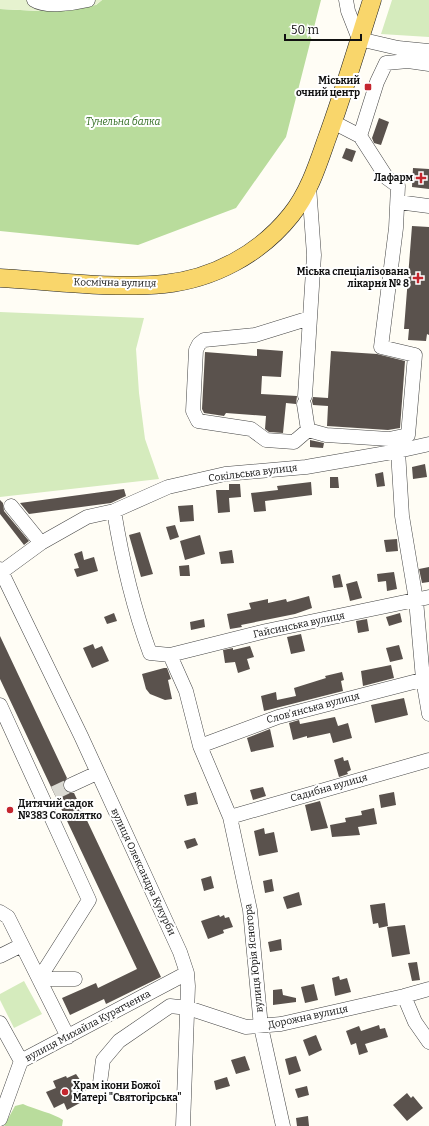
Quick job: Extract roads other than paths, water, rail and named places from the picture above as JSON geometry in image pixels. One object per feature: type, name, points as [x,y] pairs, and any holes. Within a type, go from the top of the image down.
[{"type":"main road","name":"Космічна вулиця","points":[[0,278],[107,285],[148,285],[182,281],[211,272],[241,259],[270,237],[291,215],[309,186],[333,122],[372,0]]},
{"type":"street","points":[[34,0],[39,3],[67,4],[88,0]]},
{"type":"street","points":[[346,0],[348,11],[359,39],[398,48],[429,51]]},
{"type":"street","points":[[360,136],[377,82],[386,63],[408,61],[429,64]]},
{"type":"street","points":[[308,430],[326,434],[389,439],[408,435],[422,355],[381,347],[398,202],[398,186],[387,178],[360,136],[333,122]]},
{"type":"street","points":[[308,430],[304,400],[314,255],[309,186]]},
{"type":"street","points":[[398,202],[429,206]]},
{"type":"street","points":[[308,430],[294,442],[266,440],[251,429],[198,421],[193,411],[196,350],[199,344],[204,340],[255,335],[310,318]]},
{"type":"street","name":"Сокільська вулиця","points":[[1,571],[41,543],[87,517],[114,511],[168,487],[225,474],[306,467],[429,444]]},
{"type":"street","points":[[398,451],[402,516],[423,599],[429,714]]},
{"type":"street","points":[[11,506],[41,543]]},
{"type":"street","points":[[114,511],[120,548],[138,619],[150,653],[170,655]]},
{"type":"street","name":"вулиця Олександра Кукурби","points":[[1,571],[180,952],[187,973],[188,1008],[183,1126]]},
{"type":"street","name":"Гайсинська вулиця","points":[[170,655],[266,631],[423,599]]},
{"type":"street","name":"вулиця Юрія Ясногора","points":[[170,655],[186,691],[200,746],[230,817],[250,910],[261,1027],[283,1126]]},
{"type":"street","name":"Словʼянська вулиця","points":[[200,746],[278,717],[426,678]]},
{"type":"street","points":[[0,705],[49,795],[89,900],[39,979]]},
{"type":"street","name":"Садибна вулиця","points":[[230,817],[429,760]]},
{"type":"street","points":[[71,786],[97,773]]},
{"type":"street","points":[[0,912],[8,917],[68,1037]]},
{"type":"street","points":[[0,956],[22,945]]},
{"type":"street","name":"вулиця Михайла Куратченка","points":[[0,1118],[21,1061],[187,973]]},
{"type":"street","points":[[39,979],[75,979]]},
{"type":"street","name":"Дорожна вулиця","points":[[100,1083],[102,1060],[119,1041],[170,1006],[188,1008],[246,1027],[261,1027],[281,1024],[404,996],[429,988]]},
{"type":"street","points":[[404,996],[415,1022],[429,1042]]},
{"type":"street","points":[[0,1023],[21,1061]]},
{"type":"tunnel","points":[[54,793],[71,785]]},
{"type":"place","name":"Міський очний центр","points":[[368,87]]},
{"type":"place","name":"Лафарм","points":[[421,178]]},
{"type":"place","name":"Міська спеціалізована лікарня № 8","points":[[418,278]]},
{"type":"place","name":"Дитячий садок №383 Соколятко","points":[[10,810]]},
{"type":"place","name":"Храм ікони Божої Матері \"Святогірська\"","points":[[65,1092]]},
{"type":"park label","name":"Тунельна балка","points":[[123,122]]}]
